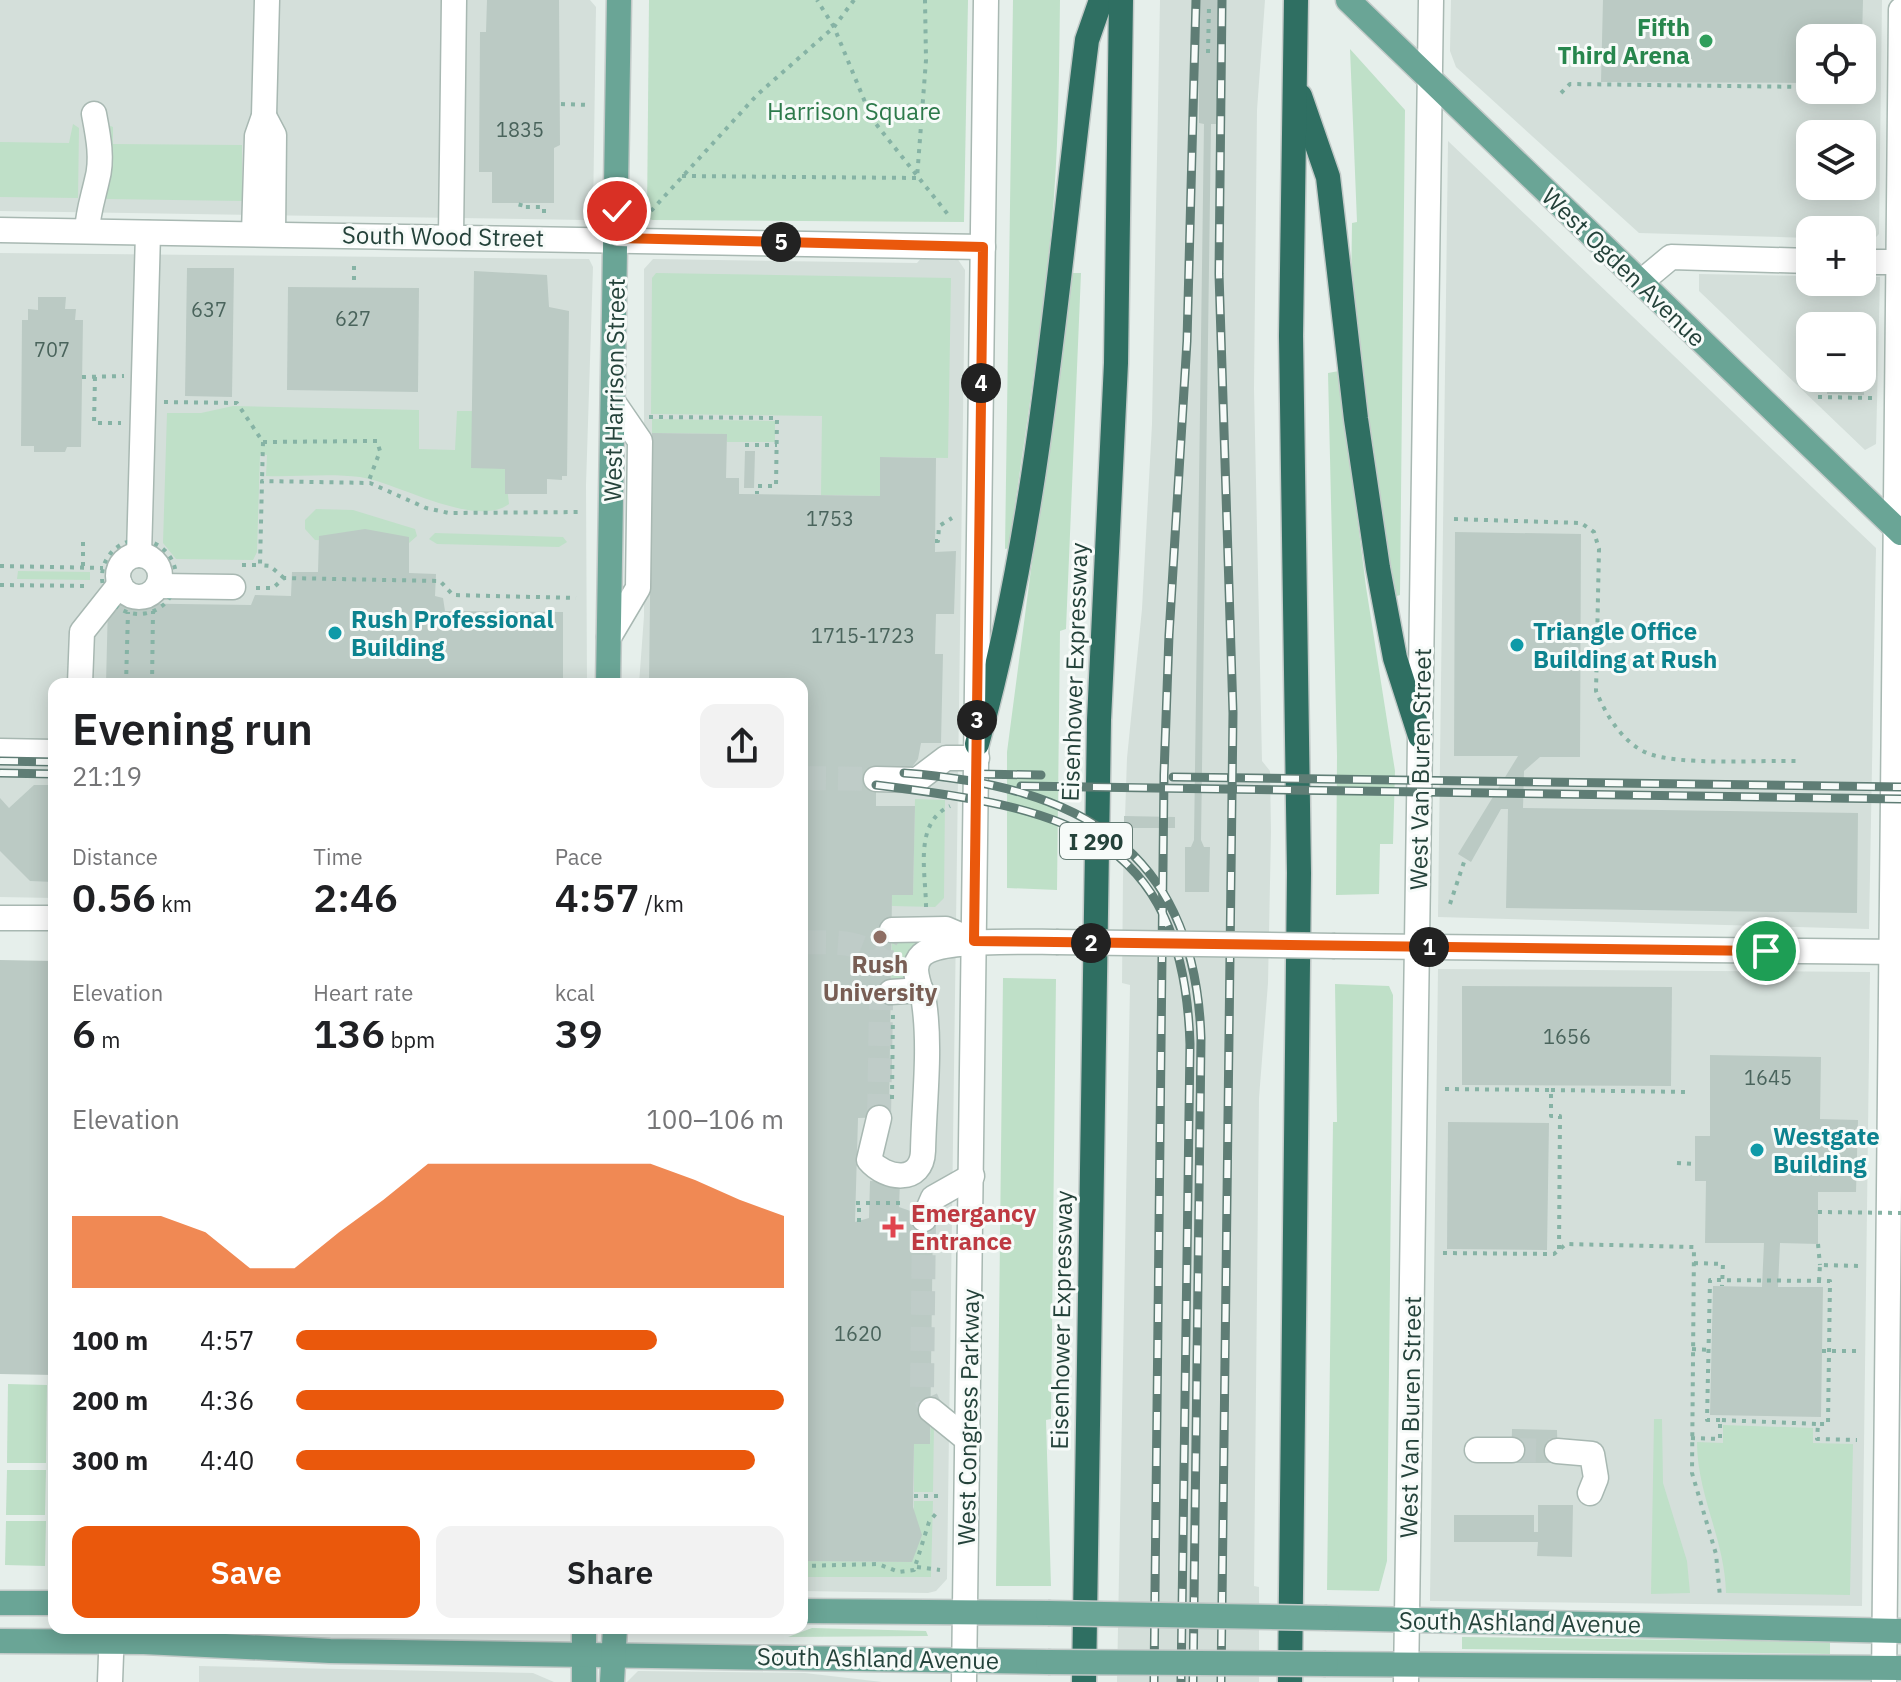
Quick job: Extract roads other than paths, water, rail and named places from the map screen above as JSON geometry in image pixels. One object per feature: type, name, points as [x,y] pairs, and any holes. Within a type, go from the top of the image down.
[{"type":"highway","points":[[977,751],[1002,656],[1033,471],[1087,40],[1101,0]]},
{"type":"highway","name":"Eisenhower Expressway","points":[[1084,1682],[1098,735],[1116,363],[1121,0]]},
{"type":"highway","points":[[1290,1682],[1299,873],[1291,336],[1296,0]]},
{"type":"highway","points":[[1295,81],[1328,177],[1356,419],[1378,568],[1395,658],[1420,736]]},
{"type":"main road","name":"West Harrison Street","points":[[608,678],[619,0]]},
{"type":"main road","name":"West Ogden Avenue","points":[[1350,2],[1898,531]]},
{"type":"main road","points":[[0,1603],[48,1603]]},
{"type":"main road","name":"South Ashland Avenue","points":[[808,1611],[1327,1618],[1892,1631]]},
{"type":"main road","points":[[584,1634],[584,1682]]},
{"type":"main road","points":[[612,1682],[615,1634]]},
{"type":"main road","name":"South Ashland Avenue","points":[[0,1641],[112,1635],[331,1640],[964,1671],[1048,1662],[1326,1664],[1406,1673],[1890,1672]]},
{"type":"street","points":[[264,234],[274,135],[264,116],[267,0]]},
{"type":"street","points":[[451,236],[454,0]]},
{"type":"street","name":"West Congress Parkway","points":[[964,1671],[986,0]]},
{"type":"street","name":"West Van Buren Street","points":[[1406,1673],[1431,0]]},
{"type":"street","points":[[1890,1672],[1901,10]]},
{"type":"street","points":[[87,231],[89,203],[98,178],[99,141],[94,114]]},
{"type":"street","name":"South Wood Street","points":[[0,230],[617,238],[983,247]]},
{"type":"street","points":[[139,555],[148,233]]},
{"type":"street","points":[[1641,282],[1671,257],[1796,261]]},
{"type":"street","points":[[1876,262],[1899,262]]},
{"type":"street","points":[[80,678],[82,632],[122,565],[139,555]]},
{"type":"street","points":[[139,555],[155,563],[160,573],[162,595]]},
{"type":"street","points":[[109,585],[135,597],[233,587]]},
{"type":"street","points":[[0,751],[48,752]]},
{"type":"street","points":[[876,779],[917,780],[946,758],[977,751]]},
{"type":"street","points":[[0,918],[48,918]]},
{"type":"street","points":[[892,930],[946,929],[974,941]]},
{"type":"street","points":[[885,1110],[869,1160],[885,1174],[904,1176],[915,1172],[923,1162],[926,1026],[916,966],[920,956],[931,949],[974,941],[1896,952]]},
{"type":"street","points":[[891,1001],[921,990]]},
{"type":"street","points":[[925,1214],[942,1191],[972,1176]]},
{"type":"street","points":[[931,1410],[968,1440]]},
{"type":"street","points":[[1477,1450],[1512,1450]]},
{"type":"street","points":[[1557,1451],[1592,1454],[1596,1478],[1590,1493]]},
{"type":"street","points":[[110,1682],[112,1635]]},
{"type":"tunnel","points":[[808,778],[876,779]]},
{"type":"tunnel","points":[[879,1118],[882,946],[892,930]]},
{"type":"tunnel","points":[[808,942],[855,945],[874,954],[882,962]]},
{"type":"tunnel","points":[[924,1219],[922,1389],[931,1410]]},
{"type":"tunnel","points":[[1512,1450],[1557,1451]]},
{"type":"railway","points":[[1154,1682],[1164,775],[1169,635],[1187,341],[1196,0]]},
{"type":"railway","points":[[1221,1682],[1233,713],[1219,274],[1222,0]]},
{"type":"railway","points":[[0,761],[48,762]]},
{"type":"railway","points":[[0,773],[48,774]]},
{"type":"railway","points":[[904,773],[966,780],[1023,793],[1073,812],[1116,839],[1150,874],[1177,918],[1194,973],[1201,1038],[1193,1682]]},
{"type":"railway","points":[[977,774],[1041,775]]},
{"type":"railway","points":[[1173,777],[1901,787]]},
{"type":"railway","points":[[876,785],[1000,805],[1053,820],[1098,842],[1135,873],[1163,915],[1182,972],[1190,1044],[1181,1682]]},
{"type":"railway","points":[[1021,786],[1901,799]]},
{"type":"place","name":"Fifth Third Arena","points":[[1706,41]]},
{"type":"place","name":"Rush Professional Building","points":[[335,633]]},
{"type":"place","name":"Triangle Office Building at Rush","points":[[1517,645]]},
{"type":"place","name":"Rush University","points":[[880,937]]},
{"type":"place","name":"Westgate Building","points":[[1757,1150]]},
{"type":"place","name":"Emergancy Entrance","points":[[893,1227]]},
{"type":"park label","name":"Harrison Square","points":[[854,111]]}]
